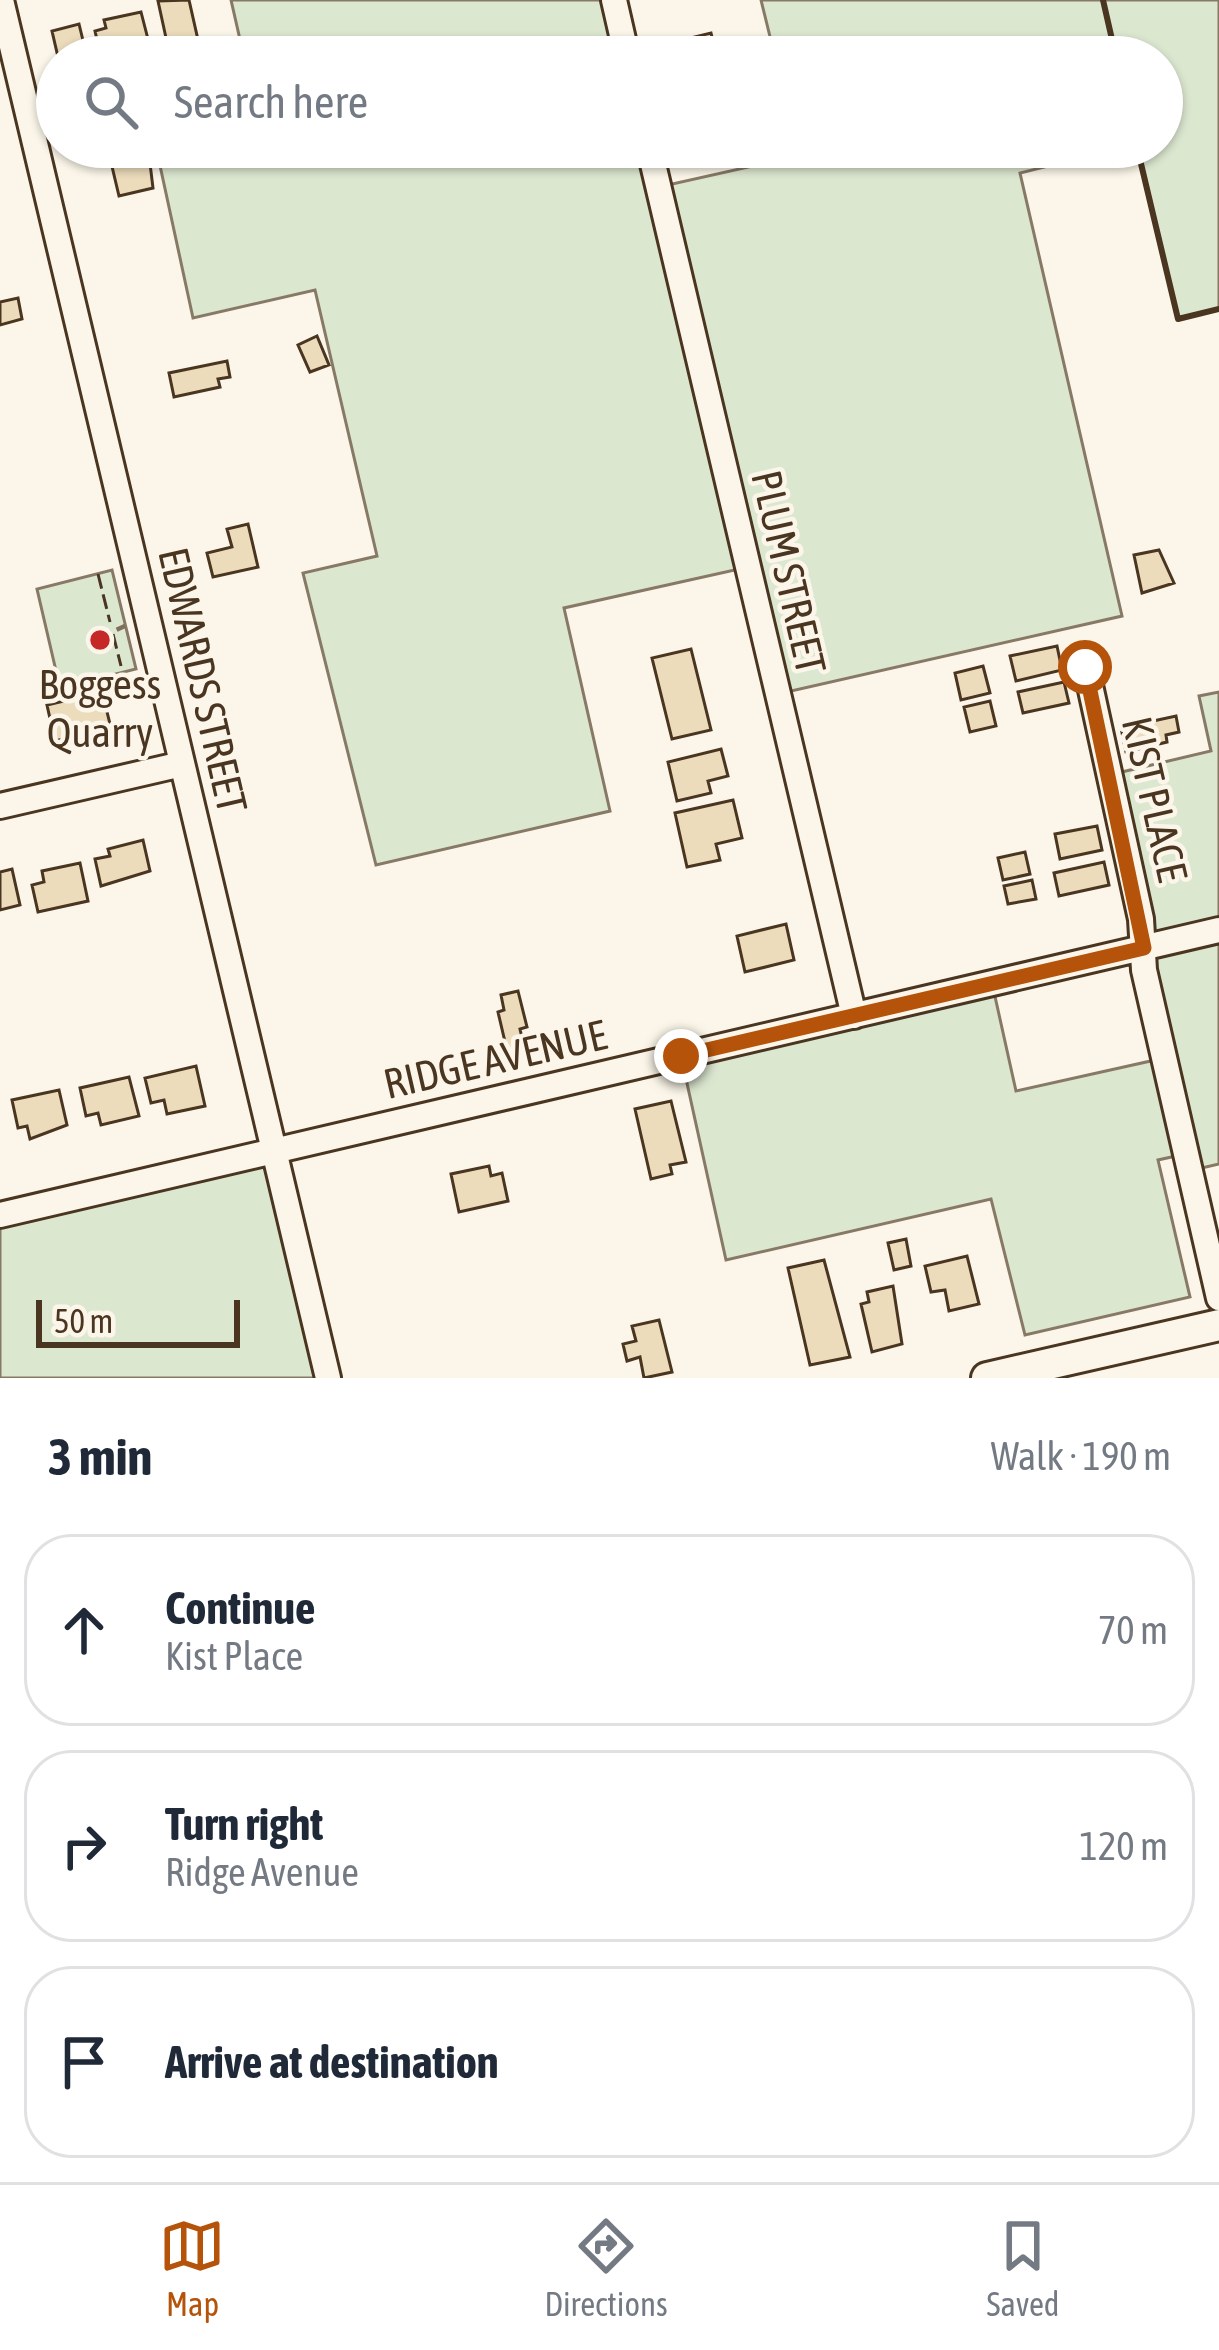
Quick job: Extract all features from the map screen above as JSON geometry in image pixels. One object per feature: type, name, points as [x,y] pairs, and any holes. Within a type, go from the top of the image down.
[{"type":"street","name":"EDWARDS STREET","points":[[1,0],[36,148]]},
{"type":"street","points":[[614,0],[622,36]]},
{"type":"street","name":"EDWARDS STREET","points":[[41,168],[328,1378]]},
{"type":"street","name":"PLUM STREET","points":[[654,168],[854,1016]]},
{"type":"street","name":"KIST PLACE","points":[[1085,667],[1144,948],[1144,970],[1219,1298]]},
{"type":"street","points":[[0,806],[182,764]]},
{"type":"street","name":"RIDGE AVENUE","points":[[0,1215],[1219,930]]},
{"type":"street","points":[[987,1378],[1219,1324]]},
{"type":"path","points":[[103,635],[126,626]]},
{"type":"green space","points":[[231,0],[614,0],[622,36],[239,36]]},
{"type":"green space","points":[[761,0],[1219,0],[1219,309],[1178,319],[1142,168],[1183,168],[1183,36],[770,36]]},
{"type":"green space","points":[[161,168],[654,168],[659,187],[744,168],[1040,168],[1020,173],[1122,616],[778,694],[748,567],[564,608],[610,811],[376,865],[303,573],[377,556],[315,290],[193,318]]},
{"type":"green space","points":[[112,570],[136,669],[60,688],[37,589]]},
{"type":"green space","points":[[1219,692],[1219,1164],[1189,1171],[1185,1154],[1158,1160],[1190,1297],[1025,1335],[991,1199],[726,1260],[681,1056],[992,983],[1016,1091],[1164,1058],[1109,775],[1211,751],[1199,696]]},
{"type":"green space","points":[[274,1151],[328,1378],[0,1378],[0,1215]]},
{"type":"building","points":[[189,0],[197,36],[166,36],[158,1]]},
{"type":"building","points":[[141,12],[147,36],[96,36],[95,31],[106,28],[104,20]]},
{"type":"building","points":[[79,24],[82,36],[53,36],[52,31]]},
{"type":"building","points":[[112,168],[151,168],[153,188],[119,196]]},
{"type":"building","points":[[18,298],[22,319],[0,325],[0,302]]},
{"type":"building","points":[[317,336],[329,365],[310,372],[298,345]]},
{"type":"building","points":[[227,361],[230,377],[218,379],[220,387],[174,397],[169,373]]},
{"type":"building","points":[[248,524],[258,567],[213,577],[207,553],[232,547],[227,529]]},
{"type":"building","points":[[1159,550],[1174,583],[1142,593],[1134,555]]},
{"type":"building","points":[[1057,646],[1062,670],[1016,681],[1010,656]]},
{"type":"building","points":[[691,649],[711,730],[672,739],[652,658]]},
{"type":"building","points":[[983,666],[990,693],[961,700],[955,673]]},
{"type":"building","points":[[1064,682],[1069,703],[1023,713],[1018,692]]},
{"type":"building","points":[[102,692],[111,728],[55,741],[47,705]]},
{"type":"building","points":[[990,701],[996,726],[970,732],[964,707]]},
{"type":"building","points":[[1176,716],[1179,732],[1166,735],[1167,742],[1126,752],[1121,728]]},
{"type":"building","points":[[721,749],[728,776],[708,781],[711,793],[677,801],[668,762]]},
{"type":"building","points":[[733,800],[742,838],[716,844],[720,860],[687,867],[675,813]]},
{"type":"building","points":[[1097,826],[1102,850],[1060,859],[1055,834]]},
{"type":"building","points":[[143,840],[150,871],[101,886],[95,859],[110,856],[108,849]]},
{"type":"building","points":[[1025,852],[1030,874],[1003,880],[998,858]]},
{"type":"building","points":[[1104,862],[1109,885],[1059,896],[1054,873]]},
{"type":"building","points":[[80,863],[88,901],[38,912],[32,885],[44,882],[42,871]]},
{"type":"building","points":[[12,869],[20,905],[0,910],[0,872]]},
{"type":"building","points":[[1032,880],[1036,899],[1008,904],[1004,886]]},
{"type":"building","points":[[786,924],[794,960],[745,972],[737,936]]},
{"type":"building","points":[[518,991],[527,1027],[520,1029],[526,1055],[509,1059],[498,1012],[504,1010],[501,995]]},
{"type":"building","points":[[196,1066],[205,1106],[167,1114],[164,1100],[151,1103],[145,1078]]},
{"type":"building","points":[[129,1077],[139,1116],[101,1125],[98,1113],[86,1116],[80,1088]]},
{"type":"building","points":[[59,1090],[67,1125],[30,1139],[27,1126],[18,1128],[12,1100]]},
{"type":"building","points":[[671,1101],[686,1162],[670,1165],[672,1174],[651,1179],[635,1109]]},
{"type":"building","points":[[489,1166],[491,1176],[502,1173],[508,1201],[459,1212],[451,1174]]},
{"type":"building","points":[[906,1239],[911,1266],[894,1270],[888,1243]]},
{"type":"building","points":[[967,1256],[979,1304],[949,1311],[945,1290],[931,1292],[925,1266]]},
{"type":"building","points":[[824,1260],[850,1357],[810,1365],[788,1268]]},
{"type":"building","points":[[893,1286],[902,1344],[872,1352],[861,1304],[869,1302],[867,1292]]},
{"type":"building","points":[[659,1320],[672,1372],[644,1378],[640,1357],[627,1361],[623,1344],[636,1341],[632,1326]]},
{"type":"fence","points":[[98,574],[110,622]]},
{"type":"fence","points":[[113,634],[121,666]]},
{"type":"wall","points":[[1103,0],[1111,36]]},
{"type":"wall","points":[[1142,168],[1178,319],[1219,309]]},
{"type":"place","name":"Boggess Quarry","points":[[100,640]]},
{"type":"route","points":[[681,1056],[1144,948],[1142,919],[1085,667]]}]
